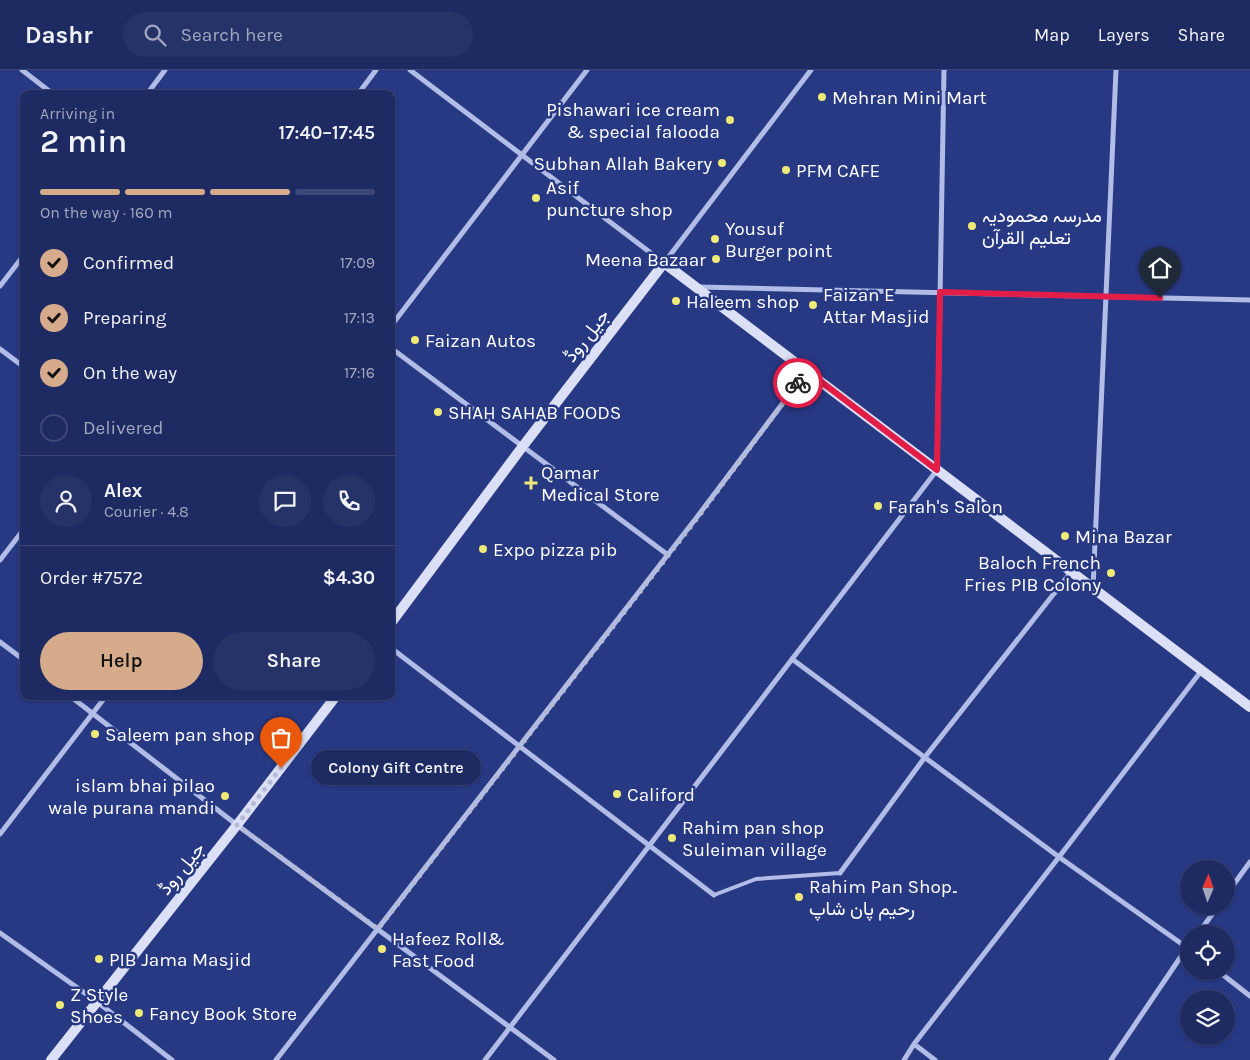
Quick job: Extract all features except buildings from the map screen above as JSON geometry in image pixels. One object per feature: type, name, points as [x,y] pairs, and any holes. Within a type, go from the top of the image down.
[{"type":"street","points":[[22,70],[48,90]]},
{"type":"street","points":[[150,90],[165,70]]},
{"type":"street","points":[[361,90],[376,70]]},
{"type":"street","points":[[410,70],[1250,707]]},
{"type":"street","points":[[395,321],[587,70]]},
{"type":"street","name":"جیل روڈ","points":[[395,618],[523,446],[811,70]]},
{"type":"street","points":[[485,1060],[937,470],[944,70]]},
{"type":"street","points":[[1093,588],[1116,70]]},
{"type":"street","points":[[0,286],[20,260]]},
{"type":"street","points":[[696,287],[1250,300]]},
{"type":"street","points":[[0,349],[20,364]]},
{"type":"street","points":[[395,351],[668,555]]},
{"type":"street","points":[[276,1060],[668,555],[807,371]]},
{"type":"street","points":[[0,560],[20,534]]},
{"type":"street","points":[[840,873],[925,757],[1071,571]]},
{"type":"street","points":[[0,642],[20,657]]},
{"type":"street","points":[[395,651],[714,895]]},
{"type":"street","points":[[792,659],[1060,857],[1180,942]]},
{"type":"street","points":[[904,1060],[914,1044],[1060,857],[1202,670]]},
{"type":"street","points":[[75,700],[237,825],[554,1060]]},
{"type":"street","points":[[0,834],[103,700]]},
{"type":"street","name":"جیل روڈ","points":[[50,1060],[237,825],[333,700]]},
{"type":"street","points":[[1235,882],[1250,862]]},
{"type":"street","points":[[0,933],[96,1001],[172,1060]]},
{"type":"street","points":[[1111,1060],[1180,960]]},
{"type":"street","points":[[1230,980],[1250,996]]},
{"type":"street","points":[[914,1044],[935,1060]]},
{"type":"lane","points":[[714,895],[756,879],[840,873]]},
{"type":"way so far","points":[[281,768],[237,825],[378,929],[698,517],[798,383]]},
{"type":"place","name":"Mehran Mini Mart","points":[[822,97]]},
{"type":"place","name":"Pishawari ice cream & special falooda","points":[[730,120]]},
{"type":"place","name":"Subhan Allah Bakery","points":[[722,163]]},
{"type":"place","name":"PFM CAFE","points":[[786,170]]},
{"type":"place","name":"Asif puncture shop","points":[[536,198]]},
{"type":"place","name":"مدرسہ محمودیہ تعلیم القرآن","points":[[972,226]]},
{"type":"place","name":"Yousuf Burger point","points":[[715,239]]},
{"type":"place","name":"Meena Bazaar","points":[[716,259]]},
{"type":"place","name":"Haleem shop","points":[[676,301]]},
{"type":"place","name":"Faizan E Attar Masjid","points":[[813,305]]},
{"type":"place","name":"Faizan Autos","points":[[415,340]]},
{"type":"place","name":"SHAH SAHAB FOODS","points":[[438,412]]},
{"type":"place","name":"Qamar Medical Store","points":[[531,483]]},
{"type":"place","name":"Farah's Salon","points":[[878,506]]},
{"type":"place","name":"Mina Bazar","points":[[1065,536]]},
{"type":"place","name":"Expo pizza pib","points":[[483,549]]},
{"type":"place","name":"Baloch French Fries PIB Colony","points":[[1111,573]]},
{"type":"place","name":"Saleem pan shop","points":[[95,734]]},
{"type":"place","name":"Colony Gift Centre","points":[[281,768]]},
{"type":"place","name":"Califord","points":[[617,794]]},
{"type":"place","name":"islam bhai pilao wale purana mandi","points":[[225,796]]},
{"type":"place","name":"Rahim pan shop Suleiman village","points":[[672,838]]},
{"type":"place","name":"Rahim Pan Shop۔ رحیم پان شاپ","points":[[799,897]]},
{"type":"place","name":"Hafeez Roll& Fast Food","points":[[382,949]]},
{"type":"place","name":"PIB Jama Masjid","points":[[99,959]]},
{"type":"place","name":"Z Style Shoes","points":[[60,1005]]},
{"type":"place","name":"Fancy Book Store","points":[[139,1013]]},
{"type":"route","points":[[798,383],[807,371],[937,470],[940,292],[1160,298]]}]
